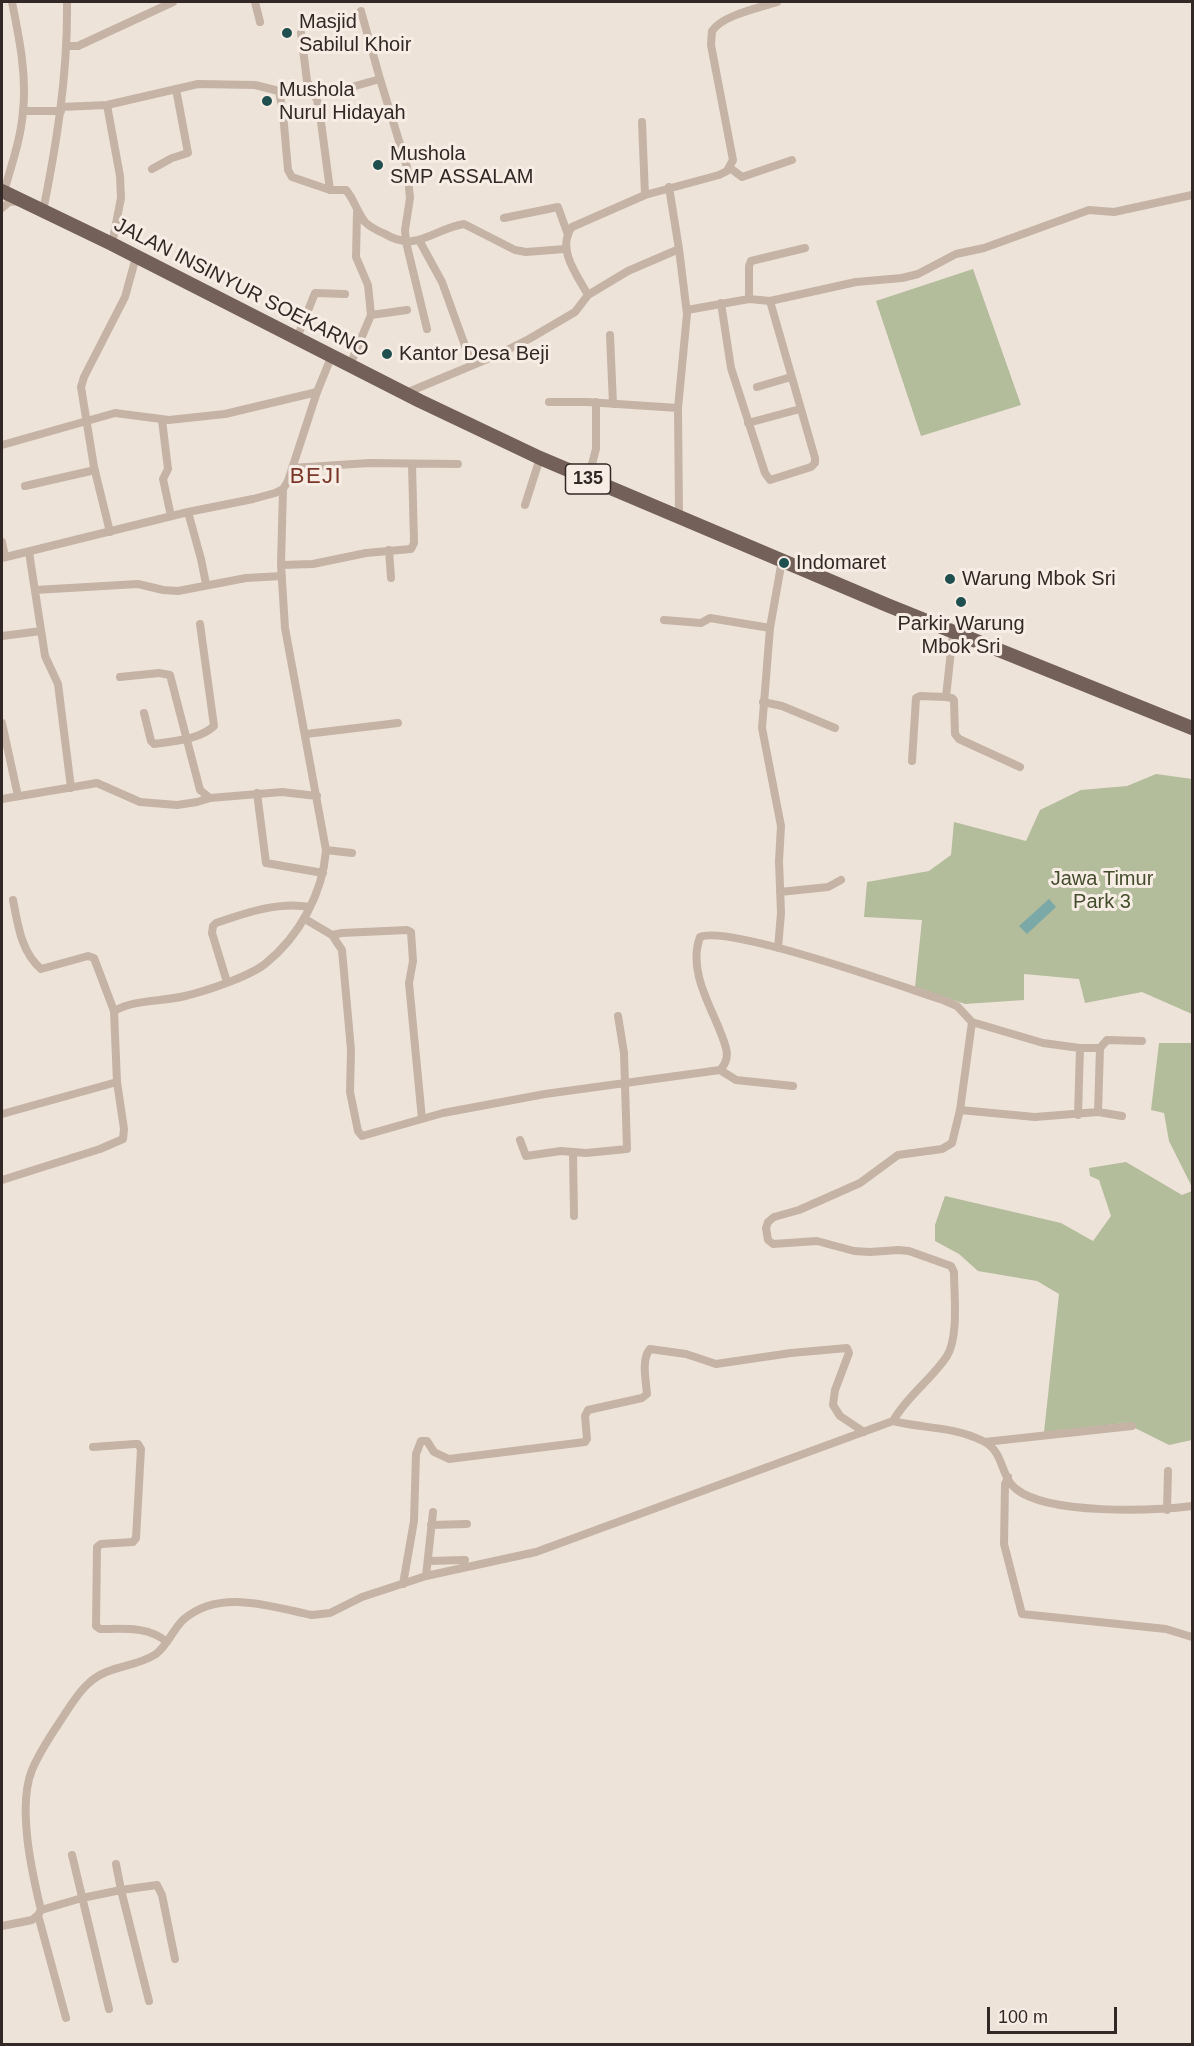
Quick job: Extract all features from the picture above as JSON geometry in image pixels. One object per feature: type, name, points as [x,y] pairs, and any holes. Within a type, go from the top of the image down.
[{"type":"main road","name":"JALAN INSINYUR SOEKARNO","points":[[3,191],[405,393],[540,458],[953,632],[1192,728]]},
{"type":"street","points":[[3,191],[20,131],[23,111],[21,51],[12,2]]},
{"type":"street","points":[[43,211],[61,109],[64,60],[68,46],[67,2]]},
{"type":"street","points":[[68,46],[78,46],[173,2]]},
{"type":"street","points":[[255,2],[260,22]]},
{"type":"street","points":[[588,295],[565,249],[568,234],[577,224],[645,195],[719,175],[730,168],[733,160],[732,151],[711,45],[712,31],[720,22],[777,2]]},
{"type":"street","points":[[362,11],[380,80],[407,167],[410,198],[405,230],[406,242],[427,329]]},
{"type":"street","points":[[301,33],[307,81],[317,100],[330,190]]},
{"type":"street","points":[[23,111],[107,105],[198,84],[244,84],[279,91],[313,93],[334,92],[380,80]]},
{"type":"street","points":[[152,169],[172,158],[188,153],[176,89]]},
{"type":"street","points":[[279,91],[288,170],[292,177],[330,190],[346,190],[357,212],[367,225],[396,240],[406,242],[420,240],[464,224],[515,250],[526,252],[565,249]]},
{"type":"street","points":[[107,105],[120,176],[121,198],[112,244]]},
{"type":"street","points":[[642,122],[645,195]]},
{"type":"street","points":[[730,168],[742,177],[792,160]]},
{"type":"street","points":[[669,188],[687,310],[678,408],[678,515]]},
{"type":"street","points":[[687,310],[749,299],[770,301],[856,282],[902,278],[918,274],[956,254],[984,248],[1089,210],[1114,212],[1192,195]]},
{"type":"street","points":[[2,208],[9,202],[23,201]]},
{"type":"street","points":[[504,218],[558,207],[568,234]]},
{"type":"street","points":[[350,365],[372,315],[368,285],[356,257],[357,212]]},
{"type":"street","points":[[420,240],[442,282],[472,365]]},
{"type":"street","points":[[749,299],[751,261],[805,248]]},
{"type":"street","points":[[405,393],[530,339],[575,312],[588,295],[628,271],[679,249]]},
{"type":"street","points":[[110,532],[95,470],[81,387],[125,297],[136,257]]},
{"type":"street","points":[[297,338],[315,293],[345,294]]},
{"type":"street","points":[[721,303],[732,369],[765,473],[770,480],[811,467],[815,463],[770,301]]},
{"type":"street","points":[[372,315],[407,310]]},
{"type":"street","points":[[610,335],[613,404]]},
{"type":"street","points":[[114,1011],[150,1000],[184,996],[227,982],[264,965],[285,946],[305,919],[323,873],[326,850],[285,628],[281,564],[283,489],[288,481],[317,392],[332,355]]},
{"type":"street","points":[[758,387],[791,377]]},
{"type":"street","points":[[2,445],[119,413],[162,420],[225,414],[317,392]]},
{"type":"street","points":[[549,402],[596,402],[678,408]]},
{"type":"street","points":[[588,479],[596,449],[596,402]]},
{"type":"street","points":[[748,423],[800,409]]},
{"type":"street","points":[[162,420],[168,469],[163,481],[171,516]]},
{"type":"street","points":[[525,506],[540,458]]},
{"type":"street","points":[[292,468],[369,463],[458,464]]},
{"type":"street","points":[[281,564],[324,563],[389,550],[411,549],[414,543],[412,464]]},
{"type":"street","points":[[25,486],[95,470]]},
{"type":"street","points":[[2,542],[3,557],[188,512],[253,500],[283,489]]},
{"type":"street","points":[[188,512],[206,585]]},
{"type":"street","points":[[389,550],[391,578]]},
{"type":"street","points":[[29,552],[45,656],[58,684],[71,788]]},
{"type":"street","points":[[778,948],[781,913],[781,826],[764,744],[763,702],[770,628],[782,560]]},
{"type":"street","points":[[35,590],[138,584],[178,591],[246,578],[282,576]]},
{"type":"street","points":[[664,620],[701,623],[710,618],[770,628]]},
{"type":"street","points":[[144,713],[154,744],[187,739],[205,733],[214,726],[200,624]]},
{"type":"street","points":[[2,636],[40,631]]},
{"type":"street","points":[[946,697],[953,632]]},
{"type":"street","points":[[120,677],[159,673],[170,675],[200,790],[210,798]]},
{"type":"street","points":[[912,761],[916,698],[920,696],[946,697],[954,700],[954,731],[957,737],[1020,767]]},
{"type":"street","points":[[763,702],[782,706],[835,728]]},
{"type":"street","points":[[2,723],[18,796]]},
{"type":"street","points":[[306,734],[398,723]]},
{"type":"street","points":[[2,799],[97,783],[131,799],[177,805],[210,798],[257,793],[282,792],[317,796]]},
{"type":"street","points":[[257,793],[266,863],[323,873]]},
{"type":"street","points":[[326,850],[352,853]]},
{"type":"street","points":[[780,892],[828,886],[841,880]]},
{"type":"street","points":[[2,1180],[121,1142],[124,1129],[117,1082],[114,1011],[94,958],[88,956],[41,969],[27,954],[18,927],[13,900]]},
{"type":"street","points":[[227,982],[212,933],[216,922],[250,911],[299,905],[310,907]]},
{"type":"street","points":[[305,919],[332,935],[342,950],[351,1050],[350,1092],[358,1131],[362,1136],[443,1113],[546,1094],[720,1070],[736,1080],[793,1086]]},
{"type":"street","points":[[332,935],[407,930],[411,932],[413,961],[409,983],[422,1119]]},
{"type":"street","points":[[720,1070],[726,1059],[726,1050],[708,1005],[698,971],[700,937],[705,935],[719,935],[778,948],[944,1000],[957,1006],[972,1022],[1043,1043],[1100,1048]]},
{"type":"street","points":[[520,1140],[526,1156],[561,1151],[573,1153],[627,1149],[626,1082],[618,1016]]},
{"type":"street","points":[[893,1421],[899,1410],[947,1355],[952,1342],[954,1272],[951,1266],[909,1251],[854,1251],[817,1241],[773,1244],[768,1240],[766,1228],[768,1222],[774,1217],[799,1210],[860,1184],[898,1155],[936,1151],[948,1147],[955,1136],[960,1110],[972,1022]]},
{"type":"street","points":[[1098,1113],[1100,1048],[1107,1040],[1142,1041]]},
{"type":"street","points":[[1078,1115],[1080,1048]]},
{"type":"street","points":[[2,1114],[117,1082]]},
{"type":"street","points":[[960,1110],[1035,1117],[1098,1113],[1122,1116]]},
{"type":"street","points":[[573,1153],[574,1216]]},
{"type":"street","points":[[403,1584],[414,1521],[416,1454],[421,1441],[427,1441],[434,1452],[449,1459],[585,1442],[587,1439],[585,1416],[588,1410],[642,1398],[647,1394],[645,1360],[650,1349],[686,1354],[716,1364],[791,1353],[847,1348],[849,1353],[835,1390],[833,1405],[840,1416],[864,1432]]},
{"type":"street","points":[[66,2018],[40,1913],[29,1852],[27,1800],[31,1772],[44,1746],[88,1683],[103,1673],[142,1661],[157,1653],[183,1620],[194,1612],[220,1603],[248,1602],[321,1615],[342,1608],[362,1597],[426,1576],[536,1552],[893,1421],[919,1427],[951,1429],[985,1442],[998,1455],[1011,1484],[1020,1492],[1051,1503],[1133,1511],[1167,1510],[1192,1506]]},
{"type":"street","points":[[985,1442],[1132,1426]]},
{"type":"street","points":[[93,1447],[138,1444],[141,1449],[136,1538],[130,1542],[99,1545],[97,1548],[96,1626],[100,1629],[148,1631],[158,1634],[167,1642]]},
{"type":"street","points":[[1167,1510],[1168,1471]]},
{"type":"street","points":[[1008,1477],[1005,1484],[1004,1544],[1022,1614],[1167,1629],[1192,1638]]},
{"type":"street","points":[[426,1576],[433,1512]]},
{"type":"street","points":[[431,1525],[467,1524]]},
{"type":"street","points":[[428,1561],[465,1560]]},
{"type":"street","points":[[72,1855],[109,2009]]},
{"type":"street","points":[[116,1864],[149,2001]]},
{"type":"street","points":[[2,1926],[32,1920],[40,1913],[82,1898],[157,1885],[162,1895],[175,1959]]},
{"type":"green space","points":[[973,269],[1021,405],[921,436],[876,301]]},
{"type":"green space","name":"Jawa Timur Park 3","points":[[1156,774],[1192,779],[1192,1014],[1142,992],[1085,1003],[1079,979],[1024,974],[1024,1000],[965,1004],[915,987],[922,920],[864,917],[867,882],[929,871],[951,855],[954,822],[1026,841],[1040,810],[1081,790],[1127,786]]},
{"type":"green space","points":[[1159,1043],[1192,1043],[1192,1187],[1169,1141],[1164,1113],[1151,1110]]},
{"type":"green space","points":[[1126,1162],[1182,1195],[1192,1191],[1192,1440],[1169,1445],[1125,1423],[1044,1432],[1059,1294],[1037,1281],[978,1271],[959,1254],[935,1241],[935,1225],[945,1196],[1061,1223],[1093,1241],[1111,1216],[1099,1180],[1090,1176],[1089,1168]]},
{"type":"water","points":[[1049,899],[1056,907],[1027,934],[1019,926]]},
{"type":"place","name":"Masjid Sabilul Khoir","points":[[287,33]]},
{"type":"place","name":"Mushola Nurul Hidayah","points":[[267,101]]},
{"type":"place","name":"Mushola SMP ASSALAM","points":[[378,165]]},
{"type":"place","name":"Kantor Desa Beji","points":[[387,354]]},
{"type":"place","name":"Indomaret","points":[[784,563]]},
{"type":"place","name":"Warung Mbok Sri","points":[[950,579]]},
{"type":"place","name":"Parkir Warung Mbok Sri","points":[[961,602]]},
{"type":"district","name":"BEJI","points":[[316,477]]}]
